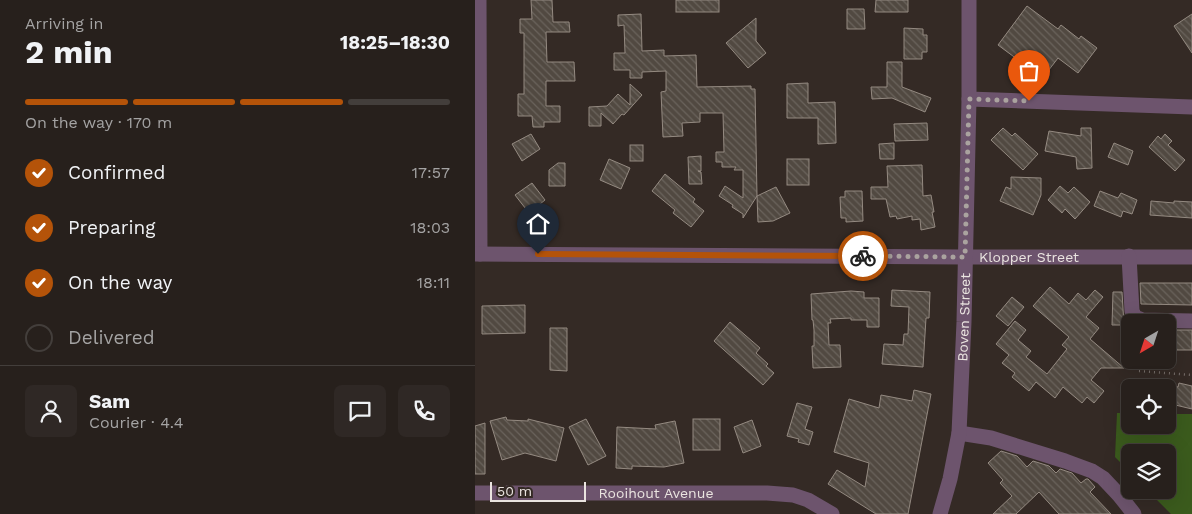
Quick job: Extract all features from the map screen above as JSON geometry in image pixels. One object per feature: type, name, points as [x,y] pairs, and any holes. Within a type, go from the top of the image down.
[{"type":"street","points":[[478,254],[479,0]]},
{"type":"street","name":"Boven Street","points":[[940,514],[950,479],[959,433],[964,322],[969,99],[969,0]]},
{"type":"street","points":[[969,99],[1192,108]]},
{"type":"street","name":"Klopper Street","points":[[478,254],[965,257],[1192,256]]},
{"type":"street","points":[[1129,256],[1132,312],[1135,317],[1142,320],[1192,321]]},
{"type":"street","points":[[959,433],[991,438],[1065,461],[1092,472],[1103,478],[1134,514]]},
{"type":"street","name":"Rooihout Avenue","points":[[475,493],[767,493],[793,495],[808,500],[832,514]]},
{"type":"path","points":[[1139,371],[1192,375]]},
{"type":"green space","points":[[1117,413],[1121,413],[1121,434],[1176,434],[1176,414],[1192,414],[1192,514],[1171,514],[1156,499],[1176,499],[1176,444],[1121,444],[1121,463],[1115,457]]},
{"type":"building","points":[[531,0],[552,0],[553,22],[569,22],[570,32],[546,32],[547,62],[574,62],[575,81],[546,81],[546,106],[560,106],[560,122],[544,122],[544,127],[533,127],[532,116],[518,116],[518,94],[524,94],[524,33],[520,33],[520,19],[532,19]]},
{"type":"building","points":[[676,0],[719,0],[719,12],[676,12]]},
{"type":"building","points":[[876,0],[908,0],[908,12],[875,12]]},
{"type":"building","points":[[1027,6],[1058,29],[1061,25],[1079,39],[1081,36],[1097,48],[1078,73],[1058,58],[1045,75],[1031,65],[1029,68],[998,45]]},
{"type":"building","points":[[847,9],[864,9],[865,29],[847,29]]},
{"type":"building","points":[[641,14],[642,51],[664,50],[664,56],[696,55],[697,87],[751,86],[751,89],[755,89],[757,196],[743,218],[743,214],[719,196],[725,186],[743,198],[743,170],[734,170],[736,167],[722,167],[722,162],[716,162],[716,152],[724,152],[723,113],[700,113],[700,122],[682,123],[683,136],[663,137],[661,92],[666,91],[666,71],[642,72],[642,78],[630,78],[630,70],[614,70],[614,53],[625,53],[624,25],[618,26],[618,15]]},
{"type":"building","points":[[1192,14],[1192,53],[1174,26]]},
{"type":"building","points":[[756,18],[756,41],[766,53],[748,68],[726,43]]},
{"type":"building","points":[[904,28],[923,29],[923,35],[927,35],[927,52],[922,52],[922,59],[904,59]]},
{"type":"building","points":[[887,62],[902,62],[902,87],[931,98],[925,112],[892,98],[872,99],[871,87],[887,87]]},
{"type":"building","points":[[808,83],[808,103],[835,102],[836,143],[818,144],[818,118],[787,118],[787,84]]},
{"type":"building","points":[[630,84],[642,95],[624,115],[622,114],[613,124],[601,113],[601,126],[589,126],[589,107],[607,106],[618,94],[630,105]]},
{"type":"building","points":[[927,123],[928,140],[895,141],[894,124]]},
{"type":"building","points":[[1003,128],[1012,136],[1015,133],[1038,154],[1023,170],[991,140]]},
{"type":"building","points":[[1081,128],[1091,128],[1092,168],[1077,169],[1076,157],[1045,151],[1049,131],[1081,136]]},
{"type":"building","points":[[531,134],[540,149],[522,161],[512,144]]},
{"type":"building","points":[[1165,134],[1172,141],[1168,145],[1185,160],[1175,171],[1149,147],[1158,136],[1161,139]]},
{"type":"building","points":[[894,143],[894,159],[880,159],[879,144]]},
{"type":"building","points":[[1114,143],[1133,151],[1128,165],[1108,157]]},
{"type":"building","points":[[630,145],[643,145],[643,161],[630,161]]},
{"type":"building","points":[[701,156],[701,171],[698,171],[701,172],[702,184],[689,184],[688,157]]},
{"type":"building","points":[[609,159],[630,168],[621,189],[600,180]]},
{"type":"building","points":[[787,159],[809,159],[809,185],[787,185]]},
{"type":"building","points":[[558,163],[565,163],[565,186],[549,186],[549,170]]},
{"type":"building","points":[[922,165],[923,196],[931,195],[935,227],[921,230],[920,219],[912,220],[912,216],[897,219],[896,216],[890,217],[886,199],[871,199],[871,187],[888,187],[887,166]]},
{"type":"building","points":[[665,174],[695,199],[693,202],[704,211],[691,227],[673,213],[675,210],[652,191]]},
{"type":"building","points":[[1011,177],[1041,178],[1041,195],[1033,215],[1000,201],[1006,187],[1011,189]]},
{"type":"building","points":[[532,183],[545,200],[529,213],[515,195]]},
{"type":"building","points":[[1060,186],[1068,193],[1074,187],[1090,202],[1075,219],[1065,209],[1062,213],[1048,200]]},
{"type":"building","points":[[776,187],[790,213],[773,221],[758,222],[757,196]]},
{"type":"building","points":[[845,191],[862,191],[863,221],[846,222],[846,218],[841,218],[840,197],[845,197]]},
{"type":"building","points":[[1100,191],[1118,198],[1121,193],[1137,200],[1132,214],[1123,211],[1121,217],[1094,206]]},
{"type":"building","points":[[1151,201],[1192,202],[1192,218],[1150,215]]},
{"type":"building","points":[[1140,283],[1192,283],[1192,305],[1141,304]]},
{"type":"building","points":[[1050,287],[1069,304],[1078,293],[1086,300],[1095,290],[1103,297],[1086,317],[1099,328],[1090,339],[1121,365],[1121,368],[1101,368],[1091,380],[1104,391],[1094,403],[1087,397],[1082,403],[1063,387],[1055,398],[1036,382],[1029,391],[1012,377],[1015,373],[1002,363],[1009,355],[996,344],[1015,321],[1026,330],[1018,340],[1031,351],[1026,357],[1047,374],[1067,349],[1062,345],[1069,337],[1033,306]]},
{"type":"building","points":[[892,290],[930,292],[929,318],[926,318],[923,367],[882,364],[884,344],[903,345],[904,334],[908,334],[909,307],[891,306]]},
{"type":"building","points":[[864,292],[864,298],[879,298],[879,327],[867,327],[867,320],[851,320],[851,318],[830,319],[831,323],[828,323],[829,345],[840,345],[841,367],[813,368],[812,346],[814,346],[814,330],[811,294]]},
{"type":"building","points":[[1113,292],[1122,292],[1123,314],[1121,314],[1121,325],[1112,325]]},
{"type":"building","points":[[1012,297],[1024,307],[1008,326],[996,316]]},
{"type":"building","points":[[525,305],[525,333],[482,334],[482,306]]},
{"type":"building","points":[[730,322],[760,348],[756,353],[768,364],[766,366],[774,373],[763,385],[714,341]]},
{"type":"building","points":[[550,328],[567,328],[567,371],[550,370]]},
{"type":"building","points":[[1176,330],[1192,330],[1192,350],[1176,350]]},
{"type":"building","points":[[1179,383],[1192,386],[1192,409],[1176,405],[1176,387],[1178,387]]},
{"type":"building","points":[[914,390],[931,394],[908,514],[876,514],[828,484],[837,470],[865,487],[869,463],[834,452],[849,399],[879,408],[881,395],[912,401]]},
{"type":"building","points":[[797,403],[812,407],[805,429],[813,432],[809,445],[798,442],[799,439],[787,436]]},
{"type":"building","points":[[506,417],[507,420],[528,421],[528,419],[564,428],[556,461],[525,453],[502,460],[490,421]]},
{"type":"building","points":[[586,419],[606,456],[588,465],[569,427]]},
{"type":"building","points":[[693,419],[720,419],[720,450],[693,450]]},
{"type":"building","points":[[752,420],[761,446],[743,453],[734,427]]},
{"type":"building","points":[[675,421],[684,463],[664,467],[632,466],[632,469],[616,468],[617,427],[656,429],[655,425]]},
{"type":"building","points":[[485,423],[485,474],[475,474],[475,426]]},
{"type":"building","points":[[1001,451],[1017,456],[1027,467],[1033,461],[1049,466],[1056,473],[1060,469],[1072,473],[1081,483],[1088,479],[1095,487],[1090,492],[1111,514],[1059,514],[1039,492],[1016,514],[993,514],[1012,496],[1000,483],[1003,480],[988,463]]},
{"type":"way so far","points":[[863,256],[965,257],[969,99],[1029,101]]},
{"type":"route","points":[[538,254],[863,256]]}]
